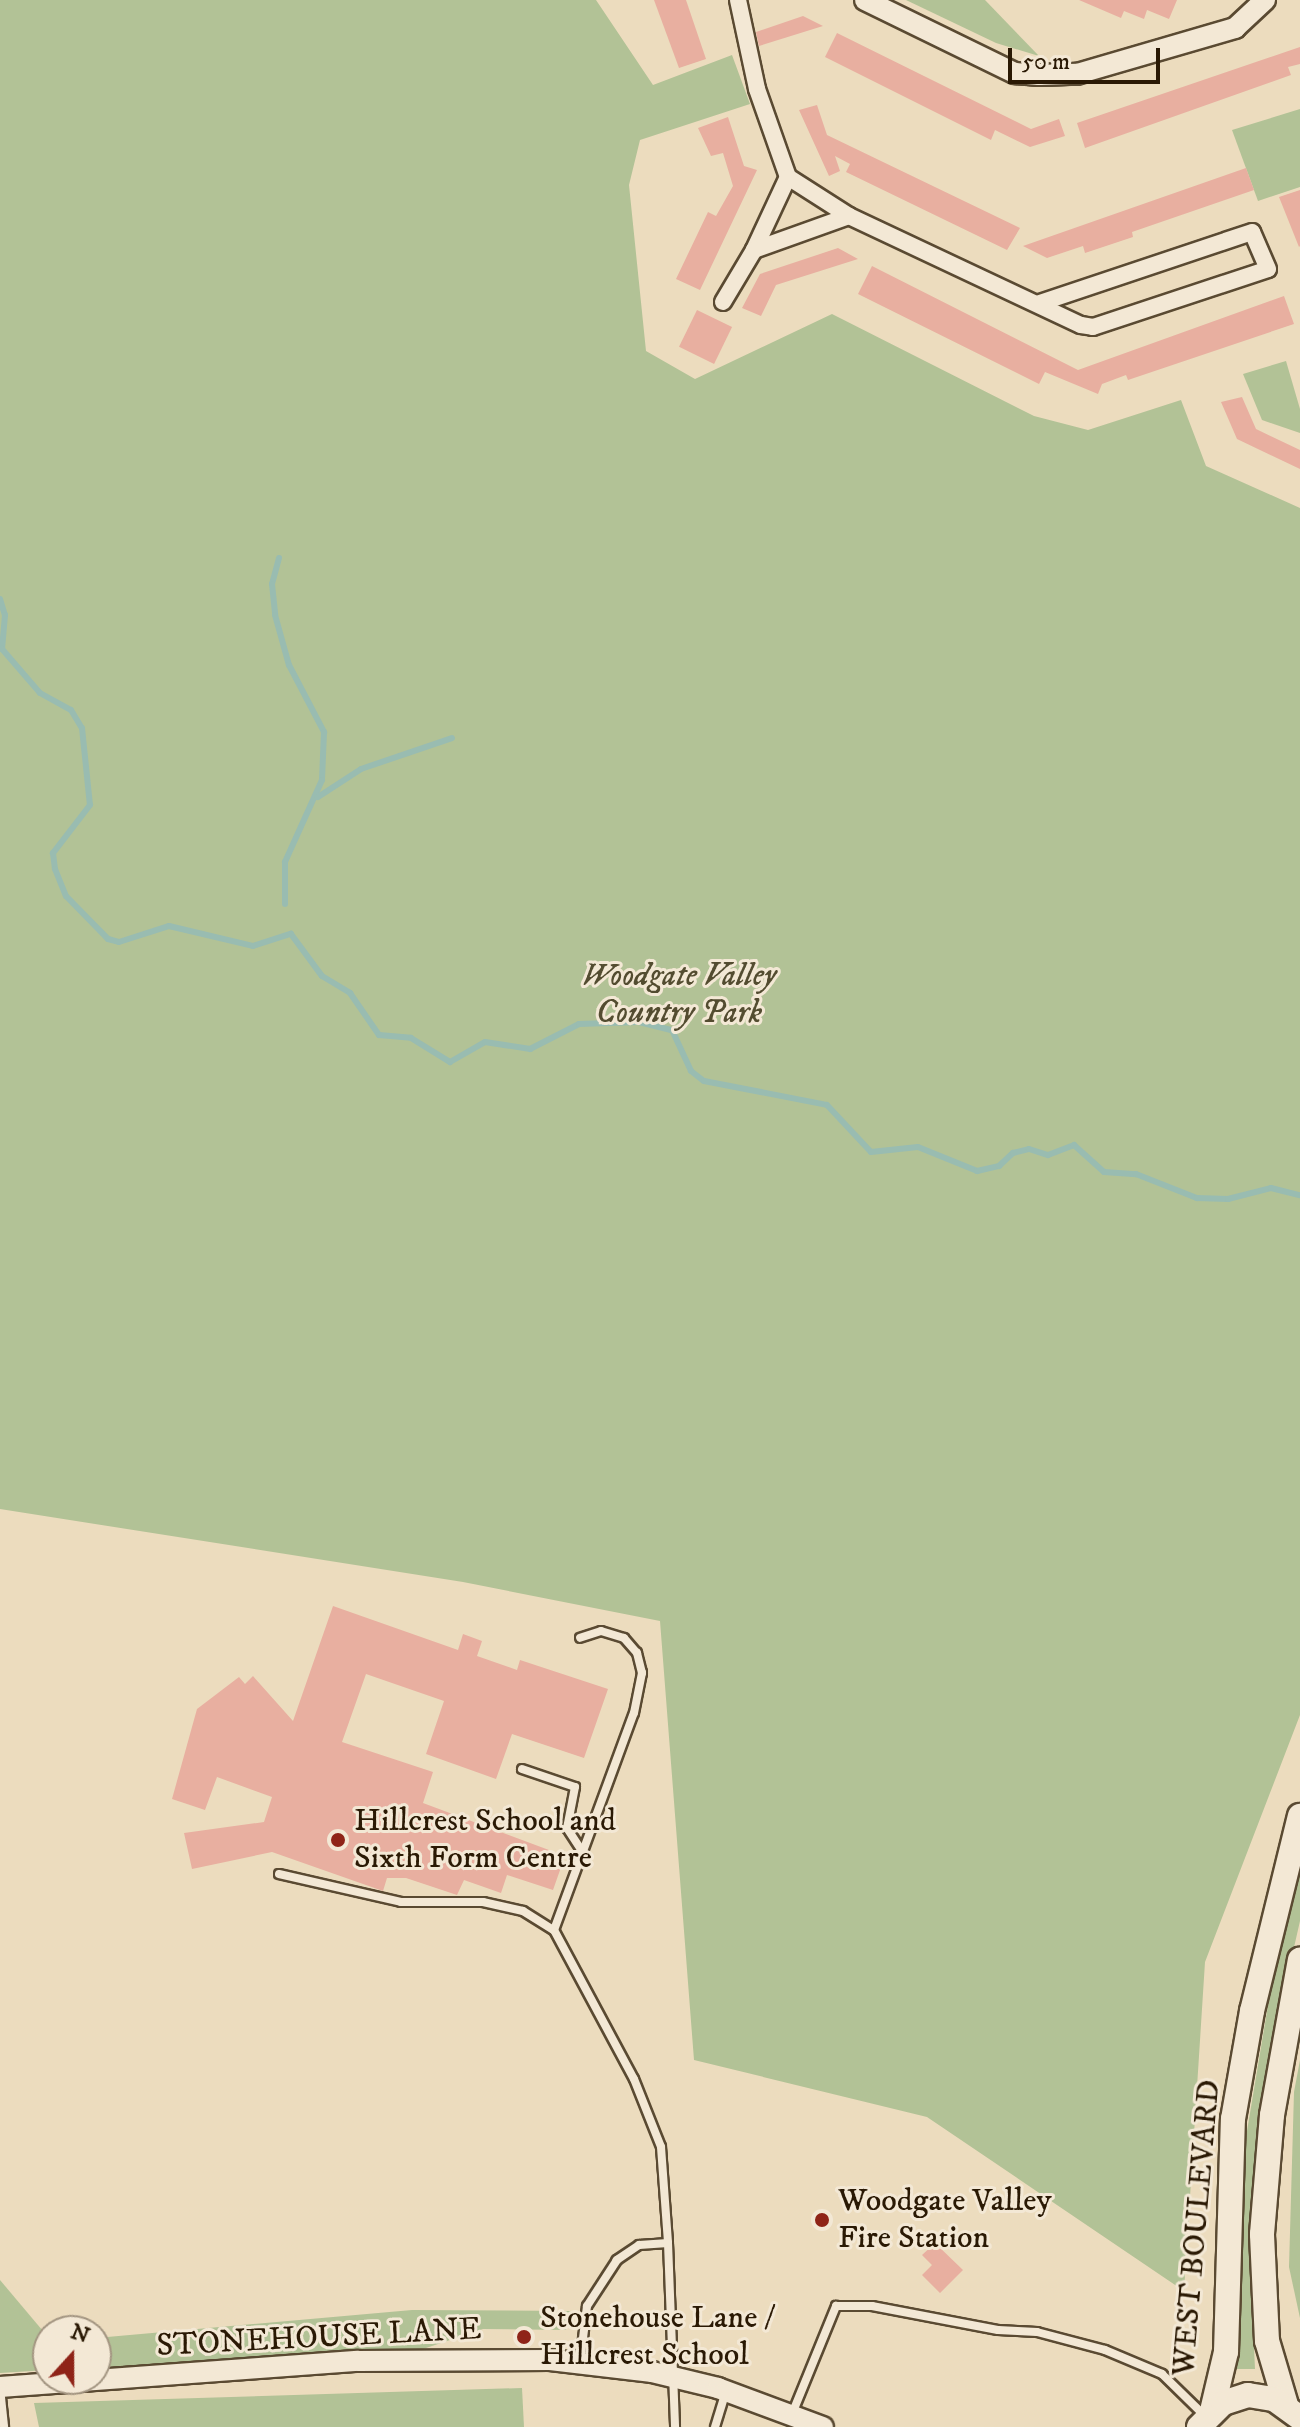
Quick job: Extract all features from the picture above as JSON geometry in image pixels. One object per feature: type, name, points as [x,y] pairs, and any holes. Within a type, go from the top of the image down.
[{"type":"main road","name":"WEST BOULEVARD","points":[[1206,2418],[1226,2352],[1233,2119],[1252,2011],[1300,1816]]},
{"type":"main road","name":"WEST BOULEVARD","points":[[1293,2412],[1267,2341],[1262,2234],[1272,2115],[1300,1960]]},
{"type":"main road","points":[[1206,2418],[1248,2395],[1293,2412]]},
{"type":"street","points":[[738,0],[757,89],[788,177],[849,216],[1040,303],[1093,327],[1268,269],[1252,232],[1040,303]]},
{"type":"street","points":[[865,0],[1015,73],[1039,75],[1077,74],[1235,28],[1265,0]]},
{"type":"street","points":[[723,302],[754,250],[788,177]]},
{"type":"street","points":[[754,250],[849,216]]},
{"type":"street","name":"STONEHOUSE LANE","points":[[0,2387],[358,2361],[580,2363],[671,2377],[726,2391],[823,2427]]},
{"type":"lane","points":[[554,1930],[634,1713],[642,1673],[637,1653],[624,1638],[601,1631],[580,1638]]},
{"type":"lane","points":[[522,1769],[575,1787],[567,1828],[583,1853]]},
{"type":"lane","points":[[279,1874],[401,1902],[483,1902],[523,1911],[554,1930],[634,2079],[661,2147],[675,2427]]},
{"type":"lane","points":[[580,2363],[587,2306],[617,2260],[639,2245],[668,2243]]},
{"type":"lane","points":[[791,2415],[836,2306],[872,2306],[998,2330],[1037,2332],[1105,2350],[1162,2374],[1206,2418]]},
{"type":"lane","points":[[0,2387],[4,2427]]},
{"type":"lane","points":[[715,2427],[726,2391]]},
{"type":"green space","name":"Woodgate Valley Country Park","points":[[0,0],[596,0],[653,85],[732,55],[750,104],[640,140],[629,185],[646,351],[695,379],[832,314],[1034,416],[1088,430],[1181,400],[1206,466],[1300,508],[1300,1715],[1205,1962],[1184,2291],[927,2117],[694,2060],[660,1621],[463,1582],[0,1509]]},
{"type":"green space","points":[[906,0],[985,0],[1039,56],[996,43]]},
{"type":"green space","points":[[1300,109],[1300,187],[1258,201],[1232,130]]},
{"type":"green space","points":[[1286,361],[1300,409],[1300,433],[1262,420],[1243,374]]},
{"type":"green space","points":[[1300,1854],[1300,1921],[1275,2031],[1261,2126],[1252,2305],[1255,2369],[1237,2369],[1246,2137],[1286,1898]]},
{"type":"green space","points":[[1300,2060],[1300,2318],[1289,2267],[1294,2092]]},
{"type":"green space","points":[[0,2280],[32,2318],[32,2371],[0,2373]]},
{"type":"green space","points":[[412,2310],[571,2311],[566,2330],[483,2329],[417,2351],[112,2367],[112,2337]]},
{"type":"green space","points":[[522,2388],[524,2427],[39,2427],[34,2403]]},
{"type":"building","points":[[654,0],[686,0],[706,59],[679,68]]},
{"type":"building","points":[[1079,0],[1177,0],[1169,19],[1147,10],[1144,19],[1124,11],[1121,18]]},
{"type":"building","points":[[803,16],[823,26],[759,46],[756,32]]},
{"type":"building","points":[[837,33],[1031,129],[1059,119],[1065,136],[1030,147],[995,130],[991,140],[825,57]]},
{"type":"building","points":[[1300,47],[1300,64],[1288,67],[1291,75],[1085,148],[1077,123]]},
{"type":"building","points":[[817,105],[827,135],[1020,228],[1007,250],[846,172],[850,164],[835,156],[840,171],[829,176],[799,110]]},
{"type":"building","points":[[728,117],[744,166],[757,170],[700,290],[676,279],[708,212],[716,216],[733,186],[723,153],[711,156],[698,128]]},
{"type":"building","points":[[1246,168],[1254,190],[1132,232],[1133,237],[1085,253],[1083,246],[1047,258],[1023,246]]},
{"type":"building","points":[[1300,190],[1300,246],[1299,247],[1279,197]]},
{"type":"building","points":[[838,248],[858,259],[776,285],[761,316],[742,308],[760,274]]},
{"type":"building","points":[[872,266],[1078,370],[1284,296],[1294,324],[1128,380],[1126,375],[1102,384],[1098,394],[1045,372],[1039,384],[858,294]]},
{"type":"building","points":[[697,310],[732,327],[714,364],[679,347]]},
{"type":"building","points":[[1242,397],[1256,429],[1300,450],[1300,469],[1237,439],[1221,402]]},
{"type":"building","points":[[333,1606],[458,1650],[463,1634],[482,1641],[477,1656],[517,1670],[520,1660],[608,1689],[584,1758],[512,1734],[496,1779],[426,1754],[444,1701],[366,1674],[342,1742],[433,1772],[423,1803],[565,1856],[553,1890],[507,1875],[501,1893],[464,1880],[457,1895],[406,1878],[387,1878],[383,1891],[272,1852],[192,1869],[184,1833],[264,1822],[272,1797],[217,1777],[205,1810],[172,1799],[197,1709],[239,1677],[245,1684],[253,1676],[293,1721]]},
{"type":"building","points":[[935,2243],[963,2270],[940,2293],[922,2275],[932,2265],[922,2255]]},
{"type":"waterway","points":[[279,558],[272,584],[275,615],[289,665],[324,732],[322,780],[285,862],[285,904]]},
{"type":"waterway","points":[[0,599],[5,615],[2,649],[40,693],[71,710],[82,728],[90,805],[53,853],[55,869],[66,896],[108,939],[119,942],[169,926],[253,946],[291,934],[322,976],[350,993],[379,1035],[411,1038],[450,1062],[485,1042],[530,1049],[579,1024],[639,1022],[672,1030],[691,1071],[704,1081],[827,1105],[871,1152],[918,1147],[977,1171],[999,1166],[1013,1153],[1029,1149],[1048,1155],[1074,1145],[1104,1172],[1136,1174],[1197,1198],[1228,1199],[1271,1188],[1300,1195]]},
{"type":"waterway","points":[[318,797],[361,769],[452,738]]},
{"type":"place","name":"Hillcrest School and Sixth Form Centre","points":[[338,1840]]},
{"type":"place","name":"Woodgate Valley Fire Station","points":[[822,2220]]},
{"type":"place","name":"Stonehouse Lane / Hillcrest School","points":[[524,2337]]}]
